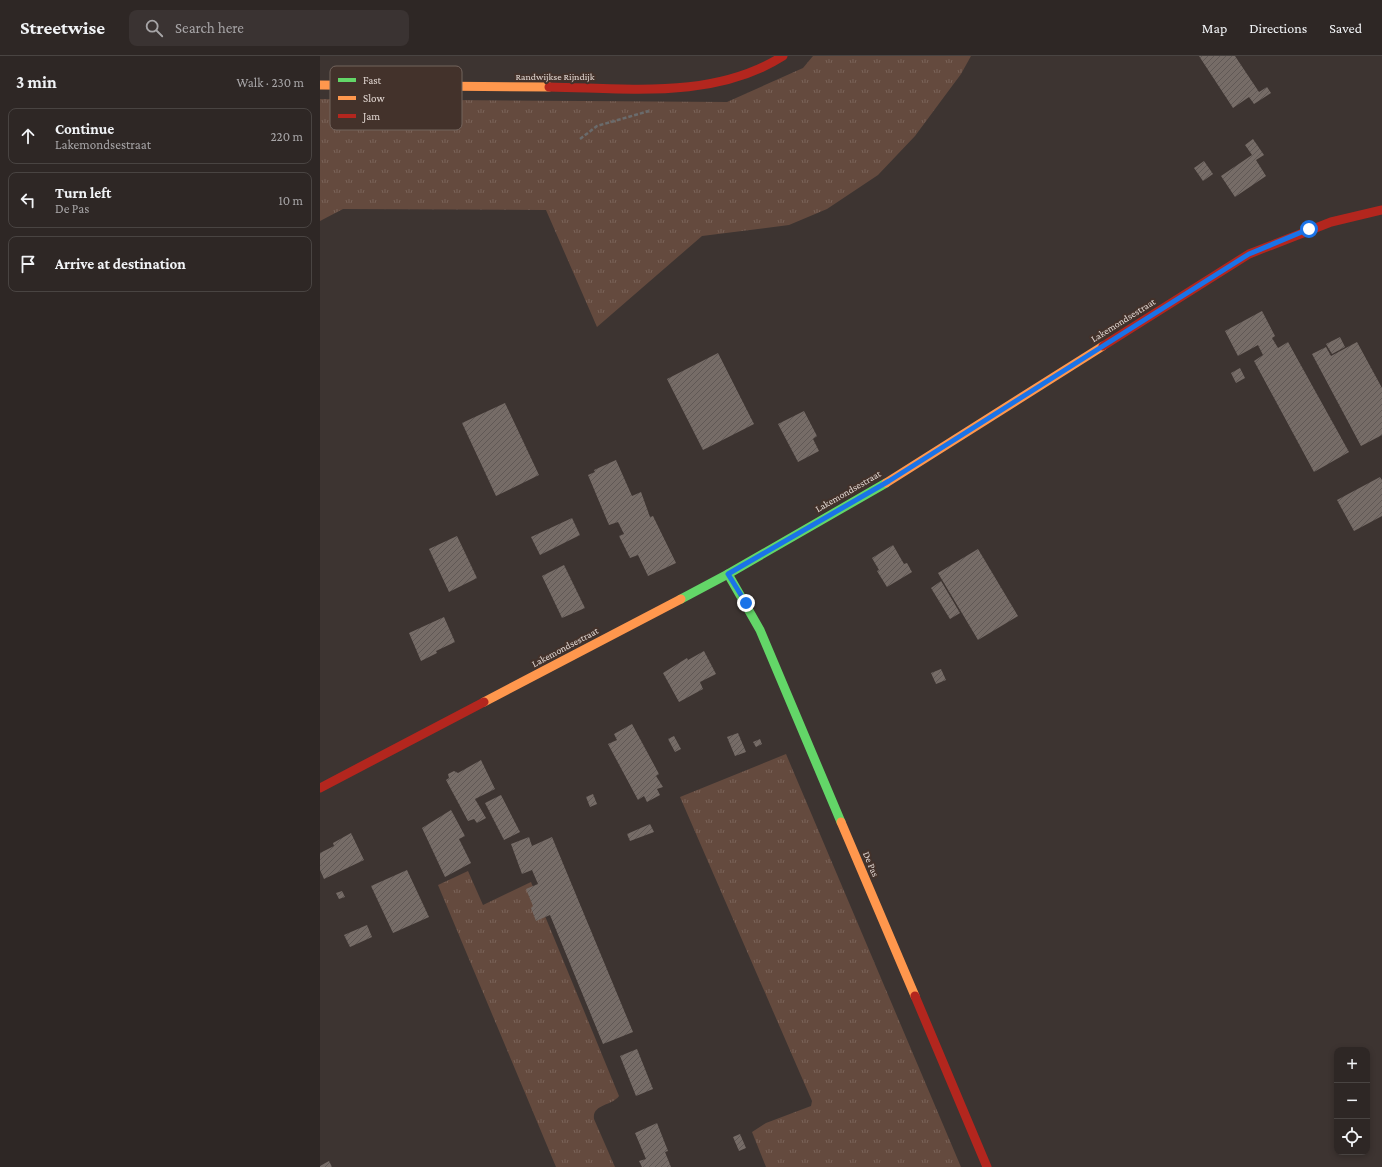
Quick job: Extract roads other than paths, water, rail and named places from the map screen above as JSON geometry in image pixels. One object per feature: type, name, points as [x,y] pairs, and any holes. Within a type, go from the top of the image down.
[{"type":"street","name":"Randwijkse Rijndijk","points":[[462,86],[682,88],[722,82],[769,66],[783,56]]},
{"type":"street","name":"Randwijkse Rijndijk","points":[[320,85],[330,85]]},
{"type":"street","name":"Lakemondsestraat","points":[[320,788],[728,574],[889,481],[1249,254],[1309,229],[1358,214],[1382,210]]},
{"type":"street","name":"De Pas","points":[[728,574],[760,630],[987,1167]]}]
